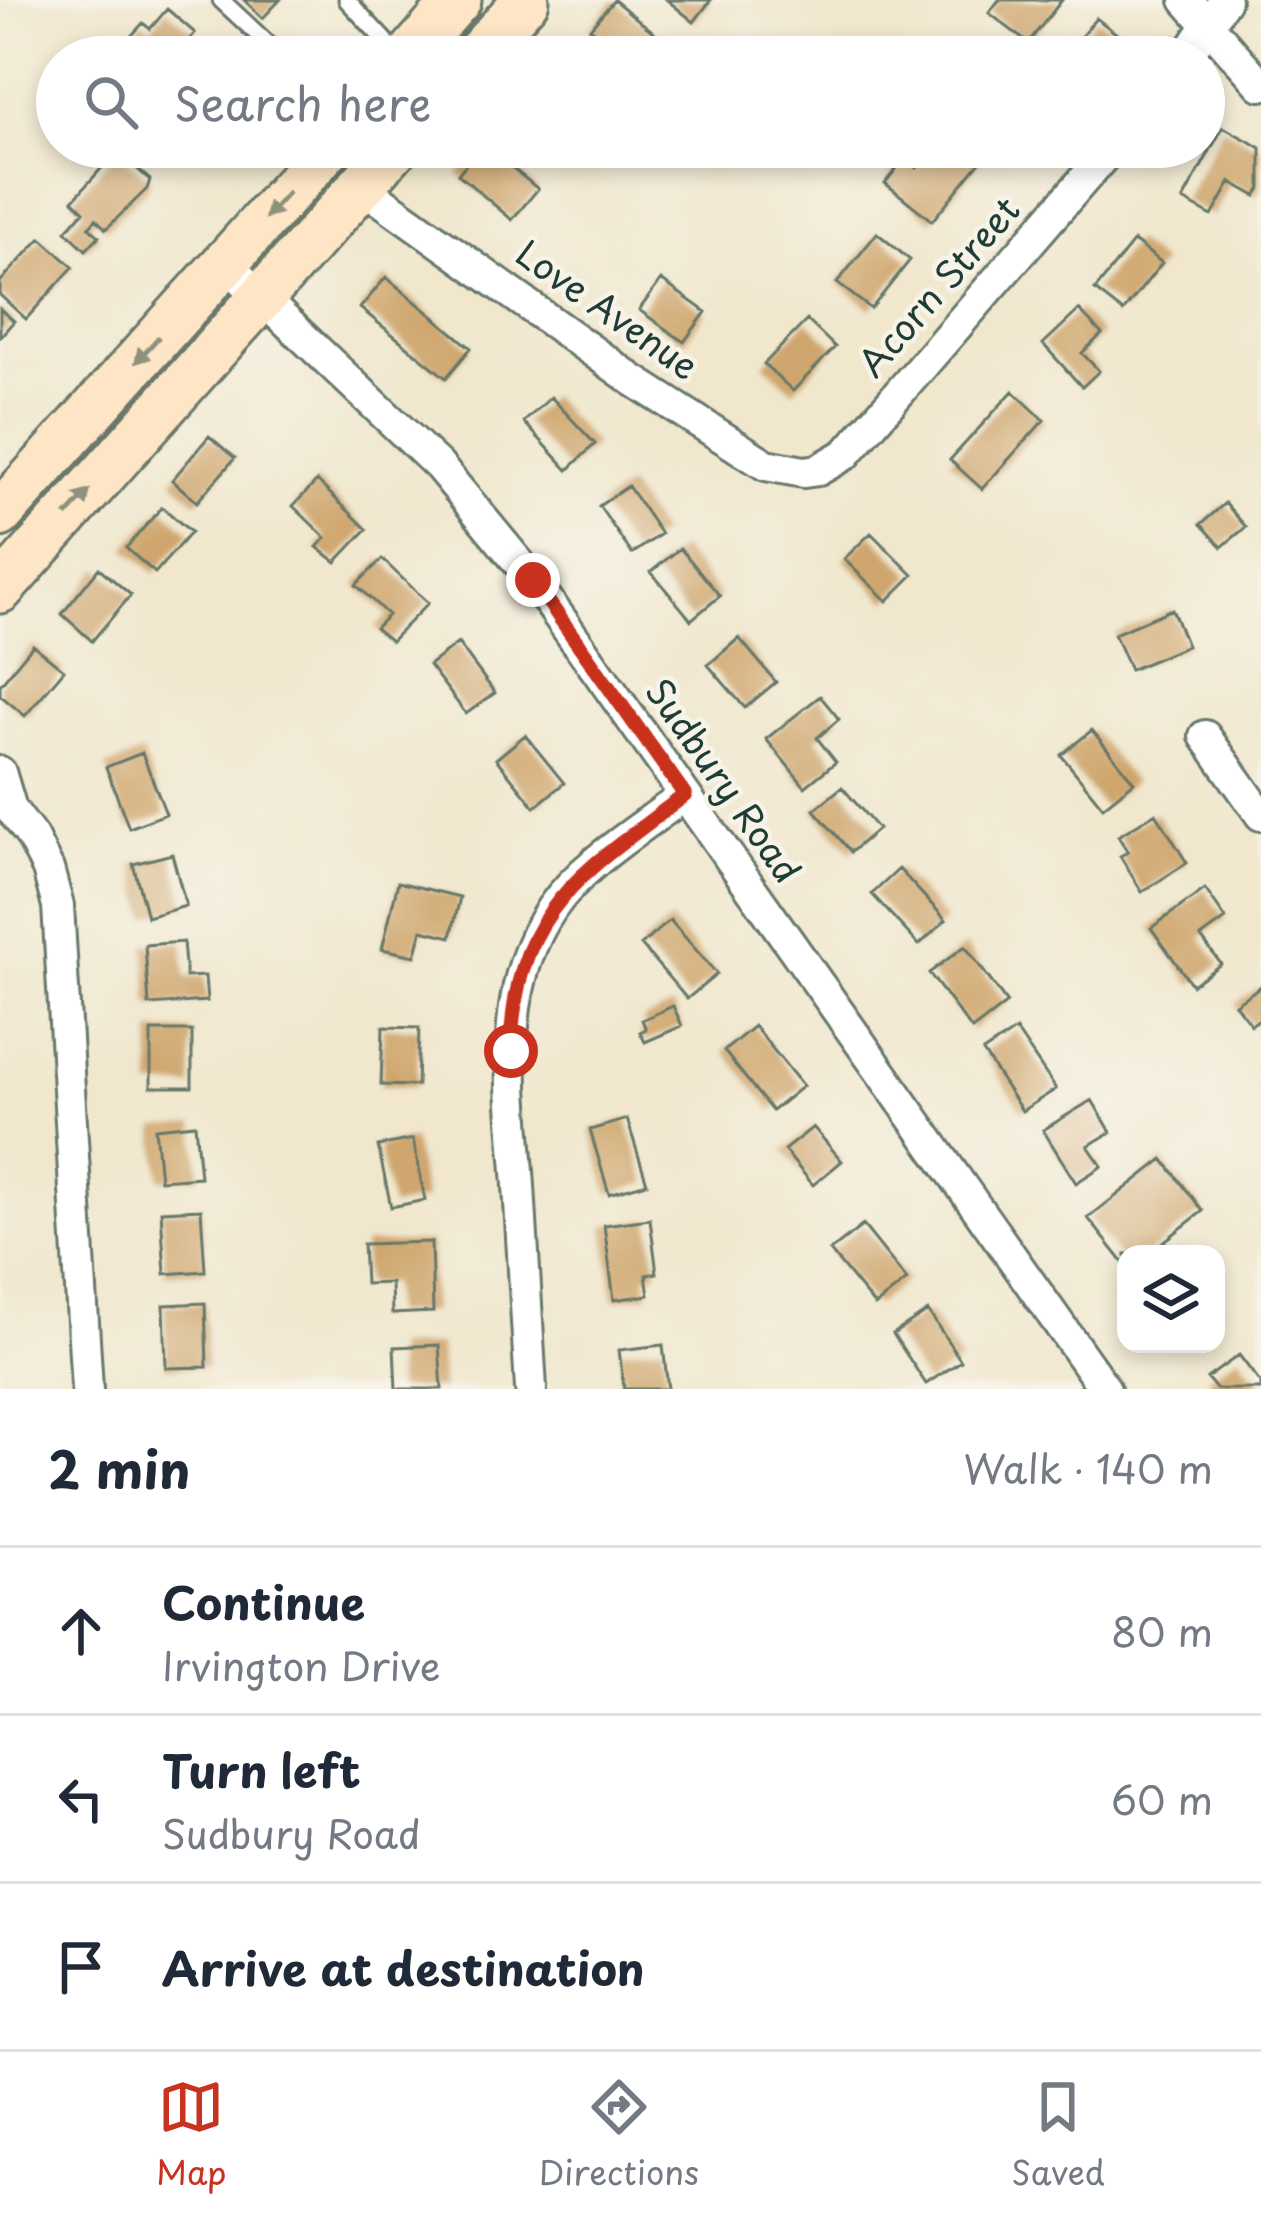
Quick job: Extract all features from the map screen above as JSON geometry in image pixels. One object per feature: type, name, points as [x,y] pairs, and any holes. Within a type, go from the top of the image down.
[{"type":"main road","points":[[424,36],[458,0]]},
{"type":"main road","points":[[494,36],[526,0]]},
{"type":"main road","points":[[0,514],[310,168]]},
{"type":"main road","points":[[0,590],[378,168]]},
{"type":"street","points":[[1186,0],[1217,13],[1261,85]]},
{"type":"street","name":"Acorn Street","points":[[818,470],[846,454],[1094,168]]},
{"type":"street","name":"Love Avenue","points":[[362,186],[633,380],[766,465],[791,472],[818,470]]},
{"type":"street","name":"Sudbury Road","points":[[225,262],[439,466],[533,580],[1105,1389]]},
{"type":"street","points":[[1205,736],[1261,815]]},
{"type":"street","points":[[0,772],[5,807],[32,837],[48,869],[58,906],[87,1389]]},
{"type":"street","points":[[531,1389],[511,1051],[518,984],[533,940],[580,875],[685,795]]},
{"type":"lane","points":[[221,0],[260,36]]},
{"type":"lane","points":[[346,0],[383,36]]},
{"type":"building","points":[[244,0],[280,0],[263,18]]},
{"type":"building","points":[[614,0],[658,36],[599,36],[590,28]]},
{"type":"building","points":[[667,0],[711,0],[694,22]]},
{"type":"building","points":[[999,0],[1062,0],[1034,36],[1019,36],[989,13]]},
{"type":"building","points":[[167,9],[195,33],[131,36],[143,23],[150,29]]},
{"type":"building","points":[[1096,18],[1120,36],[1082,36]]},
{"type":"building","points":[[1225,128],[1261,148],[1261,188],[1256,196],[1231,182],[1212,216],[1183,200],[1201,168],[1225,168]]},
{"type":"building","points":[[102,168],[136,168],[150,180],[147,189],[106,229],[96,219],[89,227],[99,236],[86,250],[66,231],[84,211],[73,200]]},
{"type":"building","points":[[463,168],[512,168],[538,189],[512,220],[458,174]]},
{"type":"building","points":[[897,168],[975,168],[932,221],[885,183]]},
{"type":"building","points":[[877,233],[910,260],[871,309],[837,283]]},
{"type":"building","points":[[41,238],[73,267],[26,319],[0,295],[0,282]]},
{"type":"building","points":[[1134,241],[1162,263],[1123,312],[1095,290]]},
{"type":"building","points":[[386,277],[471,348],[446,378],[360,308]]},
{"type":"building","points":[[661,280],[706,312],[684,342],[639,310]]},
{"type":"building","points":[[0,309],[14,321],[0,337]]},
{"type":"building","points":[[1079,310],[1102,334],[1082,353],[1099,371],[1082,387],[1043,344]]},
{"type":"building","points":[[807,320],[835,347],[793,391],[764,364]]},
{"type":"building","points":[[1013,391],[1044,420],[982,489],[950,460]]},
{"type":"building","points":[[551,397],[595,444],[568,470],[524,422]]},
{"type":"building","points":[[209,436],[235,458],[197,502],[172,480]]},
{"type":"building","points":[[317,481],[367,529],[336,562],[317,547],[326,538],[293,506]]},
{"type":"building","points":[[628,486],[661,534],[632,554],[599,506]]},
{"type":"building","points":[[1225,503],[1246,527],[1222,547],[1201,524]]},
{"type":"building","points":[[162,507],[191,532],[155,573],[126,548]]},
{"type":"building","points":[[871,533],[913,575],[887,601],[844,559]]},
{"type":"building","points":[[680,548],[720,596],[691,620],[651,572]]},
{"type":"building","points":[[382,559],[428,603],[391,641],[375,628],[388,615],[356,585]]},
{"type":"building","points":[[99,568],[131,595],[92,641],[62,614]]},
{"type":"building","points":[[1172,609],[1187,646],[1130,670],[1114,634]]},
{"type":"building","points":[[739,638],[776,682],[745,708],[708,665]]},
{"type":"building","points":[[458,643],[495,693],[466,714],[429,665]]},
{"type":"building","points":[[33,645],[64,670],[25,716],[0,695],[0,685]]},
{"type":"building","points":[[820,696],[839,719],[817,738],[836,762],[805,787],[766,739]]},
{"type":"building","points":[[1092,730],[1134,782],[1103,807],[1061,755]]},
{"type":"building","points":[[525,735],[564,783],[535,807],[496,759]]},
{"type":"building","points":[[142,753],[166,814],[129,828],[106,767]]},
{"type":"building","points":[[842,787],[878,829],[851,852],[814,810]]},
{"type":"building","points":[[1156,813],[1187,863],[1142,892],[1120,856],[1128,852],[1118,836]]},
{"type":"building","points":[[172,854],[186,906],[147,917],[133,864]]},
{"type":"building","points":[[899,869],[946,920],[919,945],[872,894]]},
{"type":"building","points":[[398,882],[460,897],[451,937],[422,930],[415,956],[382,949]]},
{"type":"building","points":[[1205,889],[1226,919],[1201,937],[1221,964],[1192,985],[1151,928]]},
{"type":"building","points":[[670,920],[717,974],[687,999],[641,945]]},
{"type":"building","points":[[183,942],[186,977],[205,976],[207,1001],[149,1005],[145,945]]},
{"type":"building","points":[[965,946],[1007,1003],[972,1030],[929,973]]},
{"type":"building","points":[[1261,986],[1261,1018],[1251,1025],[1235,1004]]},
{"type":"building","points":[[673,1006],[682,1026],[645,1042],[640,1032],[646,1029],[642,1020]]},
{"type":"building","points":[[754,1026],[803,1086],[772,1111],[724,1051]]},
{"type":"building","points":[[383,1027],[419,1028],[417,1086],[381,1085]]},
{"type":"building","points":[[1016,1030],[1056,1089],[1022,1111],[983,1052]]},
{"type":"building","points":[[151,1031],[192,1031],[192,1087],[151,1087]]},
{"type":"building","points":[[1092,1100],[1111,1132],[1088,1146],[1102,1166],[1076,1183],[1043,1130]]},
{"type":"building","points":[[627,1119],[647,1183],[609,1194],[590,1130]]},
{"type":"building","points":[[195,1124],[200,1177],[160,1180],[155,1128]]},
{"type":"building","points":[[813,1127],[842,1161],[813,1185],[784,1150]]},
{"type":"building","points":[[413,1139],[425,1200],[391,1207],[378,1146]]},
{"type":"building","points":[[1163,1159],[1203,1211],[1160,1245],[1117,1245],[1117,1255],[1088,1218]]},
{"type":"building","points":[[201,1209],[205,1271],[165,1274],[161,1211]]},
{"type":"building","points":[[650,1219],[657,1273],[646,1275],[649,1295],[614,1300],[604,1225]]},
{"type":"building","points":[[863,1225],[907,1280],[875,1306],[830,1251]]},
{"type":"building","points":[[431,1242],[433,1312],[392,1314],[391,1283],[365,1284],[363,1244]]},
{"type":"building","points":[[205,1303],[207,1367],[166,1368],[164,1305]]},
{"type":"building","points":[[928,1311],[961,1361],[926,1384],[893,1334]]},
{"type":"building","points":[[439,1345],[442,1389],[396,1389],[394,1347]]},
{"type":"building","points":[[663,1345],[668,1389],[624,1389],[619,1350]]},
{"type":"building","points":[[1239,1355],[1261,1389],[1216,1389],[1207,1378]]},
{"type":"route","points":[[511,1051],[525,958],[554,905],[580,875],[685,795],[533,580]]}]
